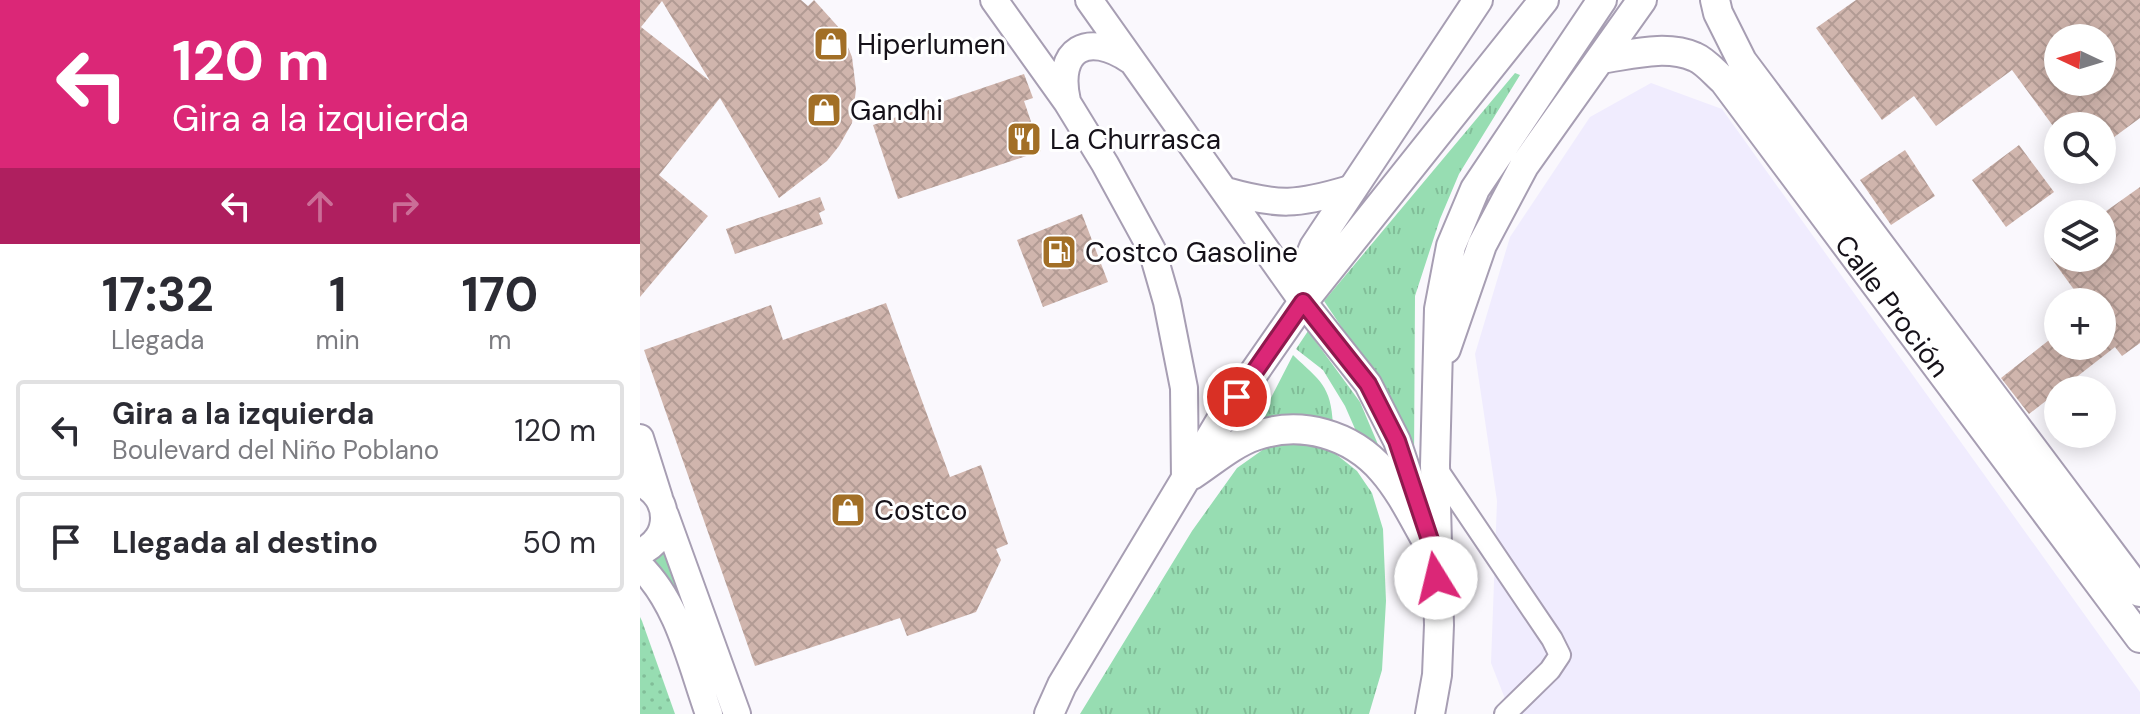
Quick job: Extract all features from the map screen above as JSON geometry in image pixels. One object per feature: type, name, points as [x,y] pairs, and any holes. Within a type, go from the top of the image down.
[{"type":"main road","points":[[1303,302],[1305,269],[1314,247],[1478,0]]},
{"type":"main road","points":[[1049,714],[1062,685],[1221,420],[1303,302],[1544,0]]},
{"type":"main road","points":[[1430,714],[1437,675],[1439,625],[1435,465],[1439,309],[1451,246],[1475,189],[1602,0]]},
{"type":"main road","points":[[1436,376],[1489,232],[1524,166],[1642,0]]},
{"type":"main road","name":"Calle Proción","points":[[1715,0],[1718,13],[1742,61],[2066,517],[2140,638]]},
{"type":"main road","name":"Calle Proción","points":[[1600,59],[1675,51],[1697,57],[1724,81],[2066,517],[2140,592]]},
{"type":"main road","points":[[1185,480],[1254,436],[1277,430],[1300,429],[1331,434],[1365,453],[1385,473],[1435,555]]},
{"type":"street","points":[[994,0],[1067,102],[1152,250],[1167,302],[1184,388],[1185,480]]},
{"type":"street","points":[[1089,0],[1303,302],[1368,384],[1397,441],[1435,555]]},
{"type":"street","points":[[1067,102],[1064,85],[1066,65],[1078,50],[1101,45],[1132,62]]},
{"type":"street","points":[[1226,191],[1267,202],[1281,202],[1316,200],[1350,189]]},
{"type":"street","points":[[640,438],[661,534],[655,543],[640,552]]},
{"type":"street","points":[[1435,465],[1560,655],[1550,670],[1505,714]]},
{"type":"street","points":[[655,499],[737,714]]},
{"type":"street","points":[[640,566],[651,576],[672,610],[709,714]]},
{"type":"shaded area","points":[[1651,83],[1722,109],[2140,692],[2140,714],[1511,714],[1491,663],[1497,501],[1475,354],[1510,237],[1590,117]]},
{"type":"green space","points":[[1515,73],[1520,75],[1459,174],[1440,219],[1415,296],[1414,461],[1365,362],[1324,301]]},
{"type":"green space","points":[[1308,331],[1360,402],[1385,461],[1359,438],[1345,406],[1323,370],[1296,349]]},
{"type":"green space","points":[[1293,355],[1327,392],[1333,425],[1257,425]]},
{"type":"green space","points":[[1296,440],[1327,447],[1357,471],[1372,493],[1383,529],[1386,601],[1382,670],[1369,714],[1080,714],[1192,531],[1237,468],[1275,441]]},
{"type":"green space","points":[[666,537],[728,714],[717,714],[666,574],[647,559]]},
{"type":"green space","points":[[640,617],[642,621],[675,714],[640,714]]},
{"type":"building","points":[[640,0],[801,0],[808,6],[814,0],[841,30],[852,57],[856,89],[852,123],[839,146],[827,161],[779,198],[720,98],[659,175],[708,216],[640,297]],"holes":[[[662,1],[710,81],[641,27]]]},
{"type":"building","points":[[1856,0],[2140,0],[2140,118],[2116,136],[2116,112],[2044,114],[2012,70],[1936,126],[1914,96],[1882,120],[1816,28]]},
{"type":"building","points":[[1024,74],[1033,98],[1024,101],[1041,151],[898,199],[873,125]]},
{"type":"building","points":[[2019,145],[2044,179],[2044,184],[2048,184],[2054,192],[2006,227],[1972,180]]},
{"type":"building","points":[[1905,150],[1935,196],[1891,225],[1860,180]]},
{"type":"building","points":[[2140,187],[2140,343],[2122,356],[2116,348],[2116,288],[2073,288],[2061,272],[2116,272],[2116,204]]},
{"type":"building","points":[[820,197],[825,210],[819,213],[823,224],[735,254],[726,229]]},
{"type":"building","name":"Costco Gasoline","points":[[1082,214],[1108,282],[1043,307],[1017,240]]},
{"type":"building","name":"Costco","points":[[886,303],[950,477],[981,465],[1008,544],[996,549],[1001,560],[976,612],[907,636],[900,618],[755,666],[644,350],[771,305],[783,340]]},
{"type":"building","points":[[2044,344],[2044,360],[2098,360],[2078,376],[2044,376],[2044,402],[2029,414],[2001,378]]},
{"type":"place","name":"Hiperlumen","points":[[831,44]]},
{"type":"place","name":"Gandhi","points":[[824,110]]},
{"type":"place","name":"La Churrasca","points":[[1024,139]]},
{"type":"place","name":"Costco Gasoline","points":[[1059,252]]},
{"type":"place","name":"Costco","points":[[848,510]]},
{"type":"route","points":[[1237,397],[1303,302],[1368,384],[1397,441],[1435,555],[1436,578]]}]
